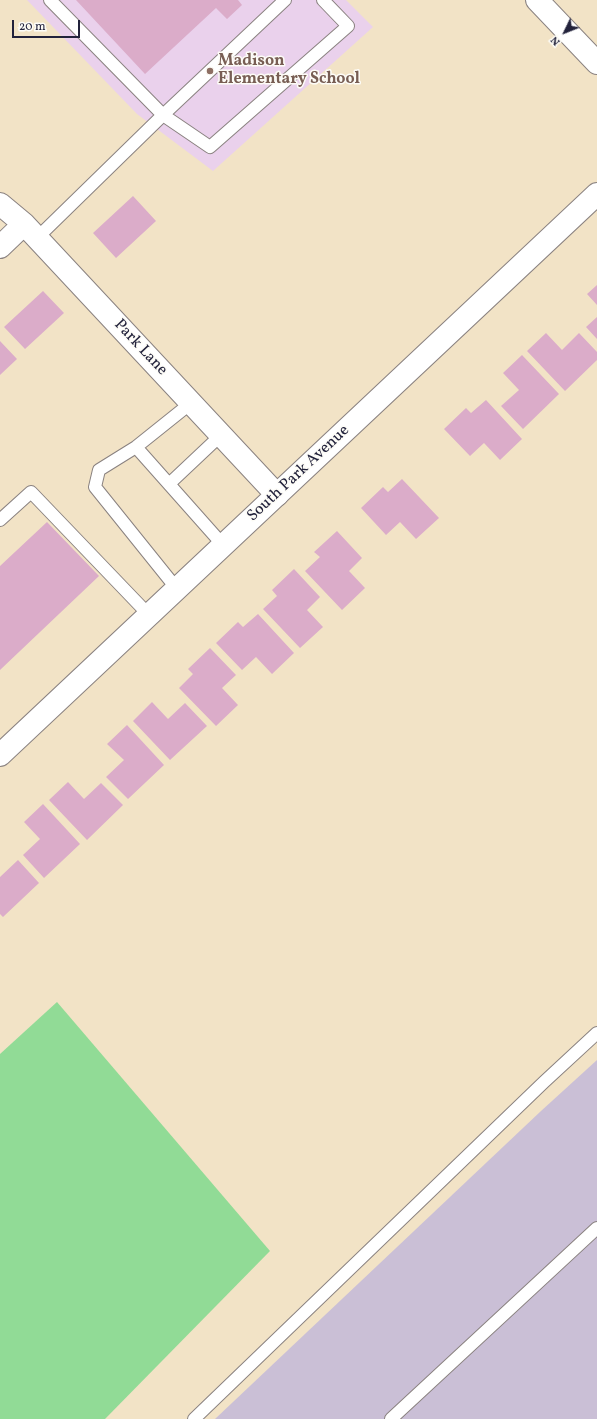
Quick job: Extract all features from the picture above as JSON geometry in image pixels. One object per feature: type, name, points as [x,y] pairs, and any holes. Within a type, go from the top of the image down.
[{"type":"street","points":[[537,0],[597,63]]},
{"type":"street","name":"South Park Avenue","points":[[0,755],[597,194]]},
{"type":"street","name":"Park Lane","points":[[0,204],[31,231],[277,495]]},
{"type":"street","points":[[0,247],[31,231]]},
{"type":"lane","points":[[50,0],[163,115],[210,147],[348,26],[323,0]]},
{"type":"lane","points":[[31,231],[163,115],[285,0]]},
{"type":"lane","points":[[177,589],[95,487],[98,470],[136,447],[191,403]]},
{"type":"lane","points":[[169,484],[221,435]]},
{"type":"lane","points":[[136,447],[223,545]]},
{"type":"lane","points":[[0,520],[31,492],[149,615]]},
{"type":"lane","points":[[194,1419],[597,1033]]},
{"type":"lane","points":[[391,1419],[597,1228]]},
{"type":"shaded area","name":"Madison Elementary School","points":[[27,0],[346,0],[373,27],[213,171],[137,114]]},
{"type":"shaded area","points":[[597,1060],[597,1419],[215,1419],[541,1111]]},
{"type":"green space","points":[[57,1002],[270,1251],[105,1419],[0,1419],[0,1054]]},
{"type":"building","points":[[76,0],[238,0],[242,5],[227,19],[216,8],[145,74]]},
{"type":"building","points":[[133,196],[156,221],[116,258],[93,233]]},
{"type":"building","points":[[597,285],[597,305],[587,294]]},
{"type":"building","points":[[43,291],[64,313],[25,349],[4,327]]},
{"type":"building","points":[[597,317],[597,339],[586,327]]},
{"type":"building","points":[[546,333],[562,350],[579,333],[597,352],[597,360],[565,391],[527,351]]},
{"type":"building","points":[[0,341],[17,359],[0,375]]},
{"type":"building","points":[[522,355],[559,394],[523,429],[501,406],[519,390],[503,373]]},
{"type":"building","points":[[486,400],[522,439],[500,460],[484,443],[470,456],[444,429],[466,408],[471,413]]},
{"type":"building","points":[[402,479],[439,518],[416,539],[400,522],[386,535],[361,508],[383,487],[388,492]]},
{"type":"building","points":[[47,522],[99,576],[0,670],[0,566]]},
{"type":"building","points":[[337,531],[362,558],[349,571],[365,588],[342,610],[305,571],[320,557],[314,552]]},
{"type":"building","points":[[294,569],[320,597],[307,610],[323,627],[300,648],[263,609],[277,596],[272,590]]},
{"type":"building","points":[[258,614],[294,653],[272,674],[256,657],[242,670],[216,643],[238,622],[243,627]]},
{"type":"building","points":[[210,648],[236,675],[222,688],[238,705],[216,726],[179,688],[193,674],[188,669]]},
{"type":"building","points":[[152,702],[168,719],[185,703],[207,726],[170,760],[133,721]]},
{"type":"building","points":[[127,725],[164,765],[128,799],[106,777],[124,760],[107,744]]},
{"type":"building","points":[[68,782],[84,799],[101,783],[123,805],[87,840],[49,800]]},
{"type":"building","points":[[43,804],[80,844],[44,878],[23,855],[40,839],[24,822]]},
{"type":"building","points":[[18,860],[39,883],[3,917],[0,914],[0,877]]},
{"type":"place","name":"Madison Elementary School","points":[[210,71]]}]
